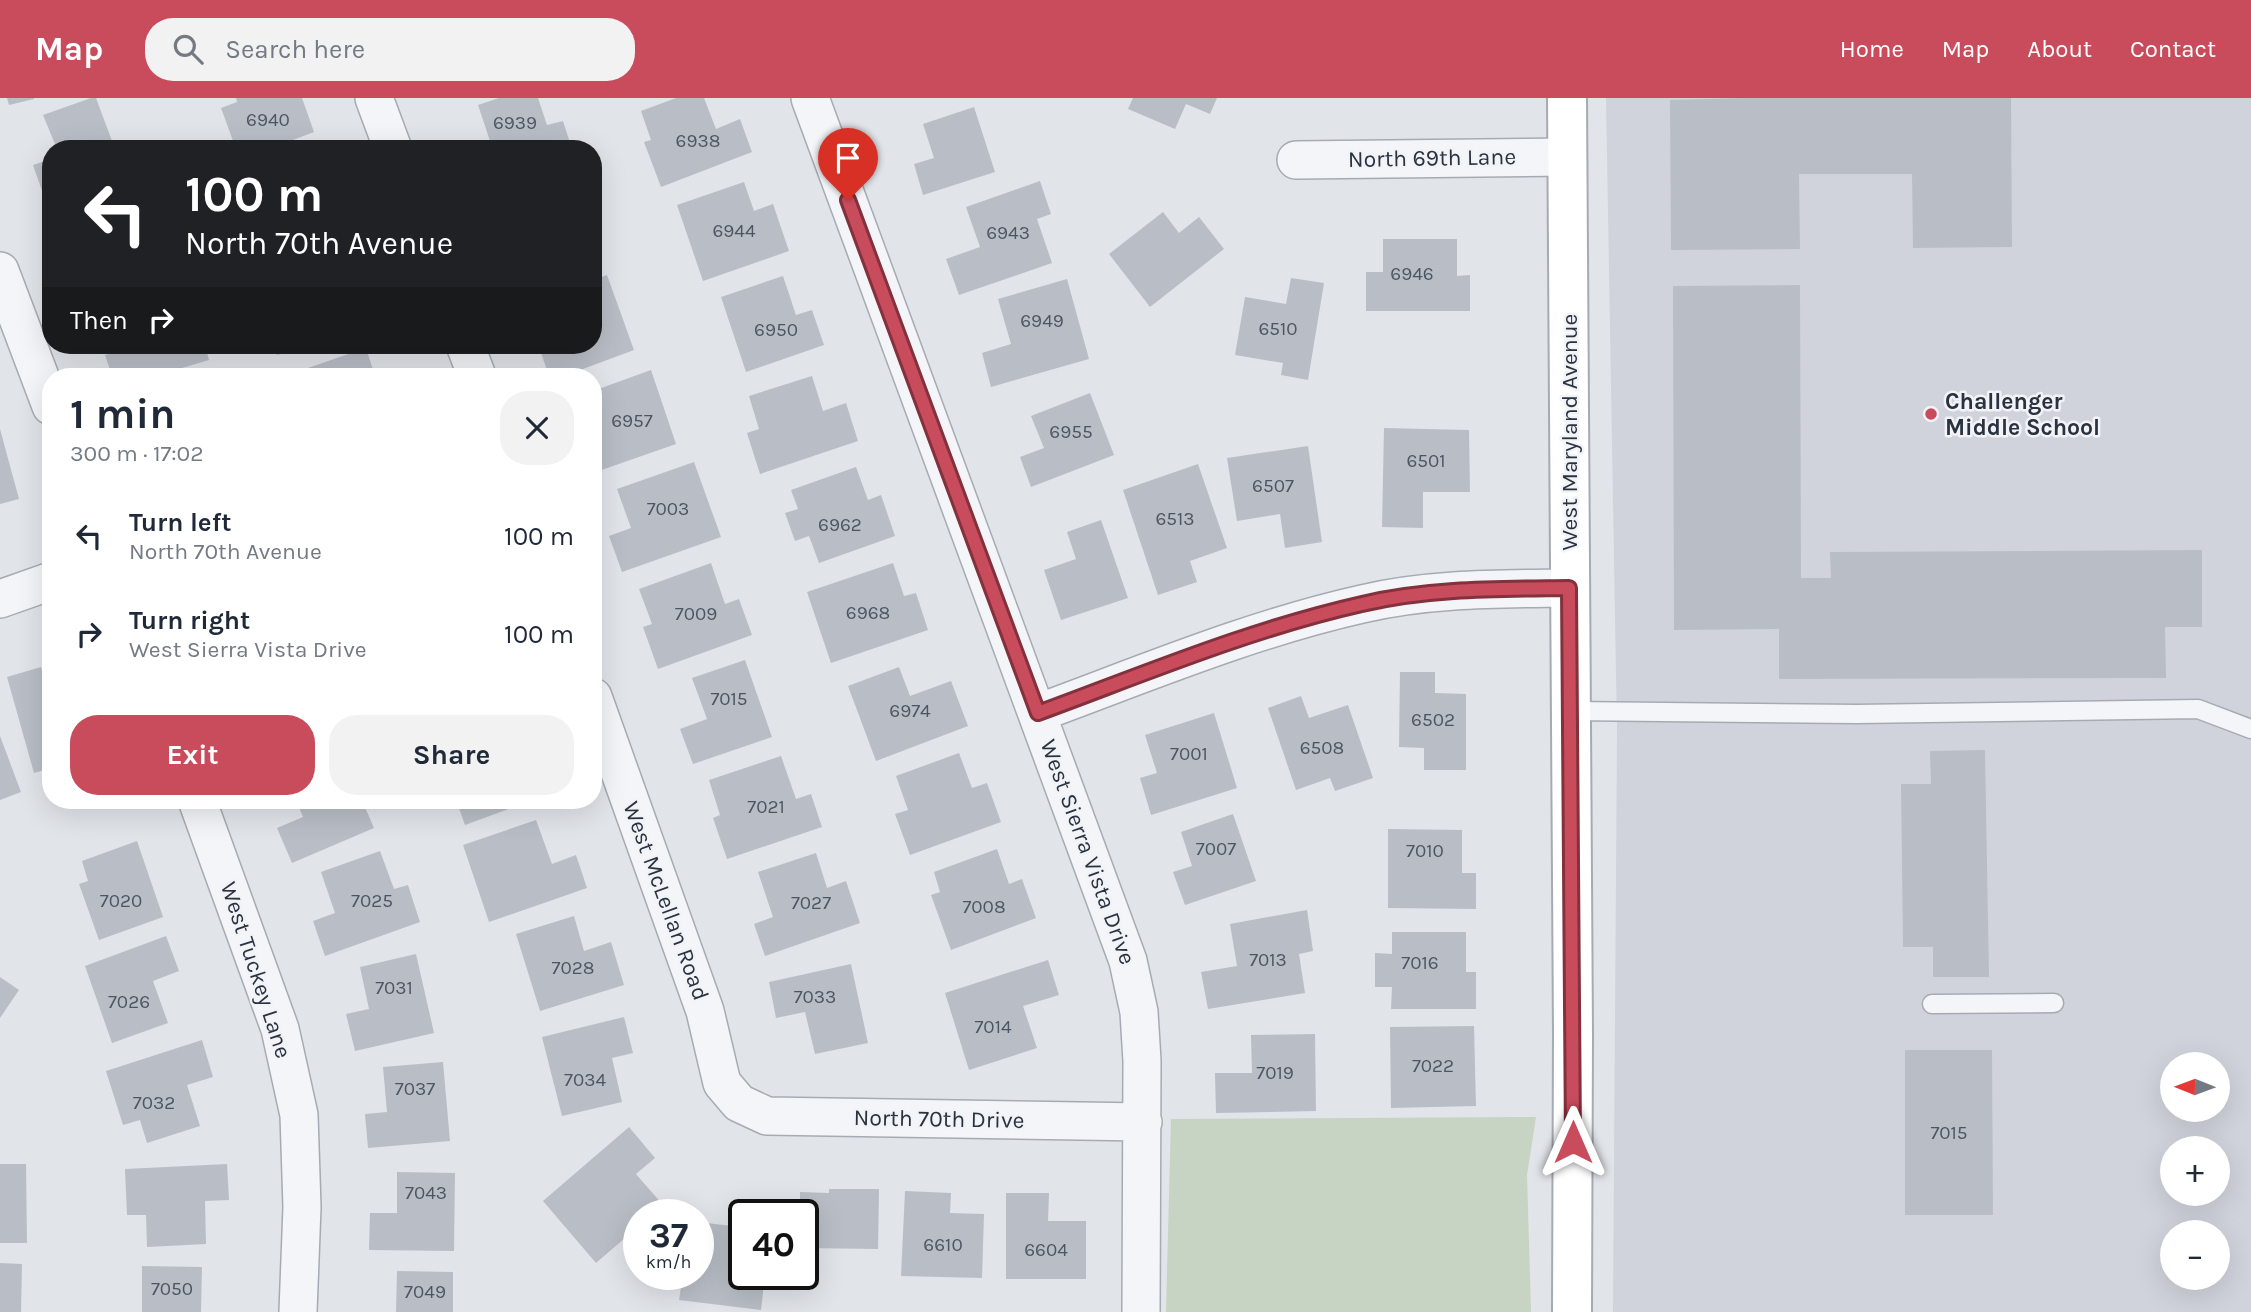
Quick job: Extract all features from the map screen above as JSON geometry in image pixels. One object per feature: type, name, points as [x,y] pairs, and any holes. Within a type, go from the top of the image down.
[{"type":"street","points":[[374,98],[390,140]]},
{"type":"street","name":"West Sierra Vista Drive","points":[[810,98],[1128,961],[1139,1012],[1143,1122],[1141,1312]]},
{"type":"street","name":"West Maryland Avenue","points":[[1567,98],[1572,1312]]},
{"type":"street","name":"North 69th Lane","points":[[1296,160],[1567,157]]},
{"type":"street","points":[[0,271],[42,382]]},
{"type":"street","points":[[0,599],[42,584]]},
{"type":"street","points":[[1038,713],[1252,635],[1363,603],[1453,590],[1569,588]]},
{"type":"street","name":"West McLellan Road","points":[[602,722],[705,1011],[722,1083],[739,1103]]},
{"type":"street","name":"West Tuckey Lane","points":[[200,809],[280,1030],[299,1115],[302,1207],[298,1312]]},
{"type":"street","name":"North 70th Drive","points":[[739,1103],[767,1116],[1143,1122]]},
{"type":"lane","points":[[1570,711],[1857,714],[2198,709],[2251,729]]},
{"type":"lane","points":[[1932,1004],[2054,1003]]},
{"type":"shaded area","points":[[1606,98],[2251,98],[2251,1312],[1613,1312],[1617,730]]},
{"type":"green space","points":[[1536,1117],[1527,1175],[1531,1312],[1166,1312],[1171,1119]]},
{"type":"building","points":[[7,98],[34,98],[34,99],[9,105]]},
{"type":"building","points":[[96,98],[112,140],[53,140],[43,115]]},
{"type":"building","points":[[236,98],[302,98],[314,132],[293,140],[233,140],[221,108],[237,102]]},
{"type":"building","points":[[499,98],[538,98],[547,125],[563,121],[569,140],[490,140],[478,105]]},
{"type":"building","points":[[676,98],[704,98],[716,129],[740,119],[752,152],[661,187],[644,142],[651,140],[641,111]]},
{"type":"building","points":[[1133,98],[1217,98],[1210,114],[1186,104],[1175,129],[1128,109]]},
{"type":"building","points":[[2011,98],[2012,247],[1913,248],[1912,174],[1799,174],[1800,249],[1671,250],[1670,100]]},
{"type":"building","points":[[974,107],[995,172],[923,195],[914,164],[934,158],[923,124]]},
{"type":"building","points":[[42,162],[42,191],[33,165]]},
{"type":"building","points":[[1040,181],[1051,214],[1037,219],[1052,263],[959,295],[946,259],[980,247],[966,207]]},
{"type":"building","points":[[744,182],[754,211],[773,204],[789,251],[703,281],[677,205]]},
{"type":"building","points":[[1163,212],[1179,233],[1199,217],[1224,249],[1150,307],[1109,254]]},
{"type":"building","points":[[1383,239],[1457,239],[1457,276],[1470,275],[1470,311],[1366,311],[1366,272],[1383,272]]},
{"type":"building","points":[[607,275],[634,350],[586,368],[546,368],[541,354],[602,354],[602,277]]},
{"type":"building","points":[[783,276],[796,315],[812,310],[824,345],[746,372],[721,297]]},
{"type":"building","points":[[1291,278],[1324,283],[1308,380],[1281,375],[1283,363],[1235,355],[1245,297],[1286,304]]},
{"type":"building","points":[[1067,279],[1089,359],[991,387],[982,353],[1011,344],[998,299]]},
{"type":"building","points":[[1800,285],[1801,578],[1831,578],[1830,552],[2202,550],[2202,627],[2165,627],[2166,678],[1779,679],[1779,629],[1674,630],[1673,286]]},
{"type":"building","points":[[207,354],[209,360],[182,368],[109,368],[105,355]]},
{"type":"building","points":[[349,354],[368,354],[372,368],[308,368]]},
{"type":"building","points":[[651,370],[676,444],[602,470],[602,388]]},
{"type":"building","points":[[812,376],[823,411],[846,403],[858,441],[760,474],[747,433],[759,429],[749,396]]},
{"type":"building","points":[[1090,393],[1114,455],[1031,487],[1020,457],[1044,448],[1031,416]]},
{"type":"building","points":[[1384,428],[1469,430],[1470,492],[1423,492],[1423,528],[1382,527]]},
{"type":"building","points":[[0,429],[19,499],[0,504]]},
{"type":"building","points":[[1308,446],[1322,542],[1285,548],[1280,514],[1237,521],[1227,458]]},
{"type":"building","points":[[694,462],[721,537],[622,572],[609,536],[631,528],[617,489]]},
{"type":"building","points":[[1198,464],[1227,548],[1190,561],[1197,582],[1158,595],[1123,490]]},
{"type":"building","points":[[856,467],[868,500],[881,495],[895,536],[819,563],[809,536],[795,541],[785,513],[798,509],[791,490]]},
{"type":"building","points":[[1101,520],[1128,598],[1061,620],[1044,570],[1076,559],[1067,532]]},
{"type":"building","points":[[711,563],[725,604],[739,599],[752,635],[658,669],[643,627],[652,624],[639,589]]},
{"type":"building","points":[[893,563],[904,596],[916,593],[928,630],[831,663],[807,592]]},
{"type":"building","points":[[745,660],[772,737],[693,764],[680,729],[707,719],[692,678]]},
{"type":"building","points":[[41,667],[42,771],[34,773],[7,677]]},
{"type":"building","points":[[899,667],[910,696],[951,681],[968,726],[876,761],[848,686]]},
{"type":"building","points":[[1400,672],[1435,672],[1435,693],[1466,694],[1466,770],[1424,770],[1424,748],[1399,747]]},
{"type":"building","points":[[1301,696],[1309,718],[1348,705],[1373,778],[1335,791],[1330,778],[1296,790],[1268,708]]},
{"type":"building","points":[[1214,713],[1237,788],[1151,815],[1140,778],[1157,773],[1145,735]]},
{"type":"building","points":[[0,736],[21,792],[0,800]]},
{"type":"building","points":[[1985,750],[1989,977],[1933,977],[1933,947],[1903,947],[1901,784],[1931,784],[1930,751]]},
{"type":"building","points":[[959,753],[972,788],[987,783],[1001,822],[910,855],[895,814],[908,810],[896,776]]},
{"type":"building","points":[[781,756],[796,799],[811,794],[822,827],[727,859],[713,818],[720,815],[709,780]]},
{"type":"building","points":[[300,809],[366,809],[374,828],[292,863],[277,828],[303,817]]},
{"type":"building","points":[[459,809],[509,809],[465,825]]},
{"type":"building","points":[[1233,814],[1256,881],[1185,905],[1173,872],[1192,866],[1181,832]]},
{"type":"building","points":[[536,820],[552,864],[576,855],[587,888],[489,922],[463,845]]},
{"type":"building","points":[[1388,829],[1462,830],[1462,873],[1476,873],[1476,909],[1388,908]]},
{"type":"building","points":[[137,841],[163,917],[99,940],[79,884],[88,881],[82,861]]},
{"type":"building","points":[[997,849],[1009,884],[1022,879],[1036,918],[951,950],[931,895],[940,892],[934,872]]},
{"type":"building","points":[[380,851],[394,889],[408,885],[420,922],[325,956],[313,921],[335,913],[321,872]]},
{"type":"building","points":[[816,853],[827,888],[846,881],[860,923],[765,956],[754,924],[773,917],[758,872]]},
{"type":"building","points":[[1307,910],[1313,951],[1299,954],[1305,993],[1208,1009],[1201,972],[1237,966],[1230,924]]},
{"type":"building","points":[[574,916],[584,951],[611,942],[624,985],[540,1011],[516,934]]},
{"type":"building","points":[[1392,932],[1466,932],[1466,972],[1476,972],[1476,1009],[1391,1009],[1392,987],[1375,987],[1375,953],[1392,954]]},
{"type":"building","points":[[166,936],[179,971],[153,981],[168,1023],[112,1043],[85,966]]},
{"type":"building","points":[[416,954],[434,1033],[355,1051],[346,1014],[369,1009],[360,967]]},
{"type":"building","points":[[1048,960],[1059,995],[1023,1006],[1037,1048],[969,1070],[945,993]]},
{"type":"building","points":[[851,964],[868,1043],[815,1054],[805,1012],[776,1018],[769,982]]},
{"type":"building","points":[[0,977],[19,990],[0,1018]]},
{"type":"building","points":[[624,1017],[633,1053],[612,1058],[622,1102],[562,1116],[542,1037]]},
{"type":"building","points":[[1474,1026],[1476,1106],[1391,1108],[1390,1027]]},
{"type":"building","points":[[1315,1034],[1316,1111],[1216,1113],[1215,1073],[1252,1073],[1251,1035]]},
{"type":"building","points":[[202,1040],[213,1077],[187,1085],[200,1126],[147,1143],[140,1120],[123,1125],[106,1071]]},
{"type":"building","points":[[1905,1050],[1992,1050],[1993,1215],[1905,1215]]},
{"type":"building","points":[[443,1062],[450,1141],[368,1148],[365,1114],[387,1112],[383,1067]]},
{"type":"building","points":[[629,1127],[655,1158],[636,1174],[658,1199],[623,1199],[623,1240],[596,1263],[543,1201]]},
{"type":"building","points":[[0,1164],[26,1164],[27,1243],[0,1243]]},
{"type":"building","points":[[227,1164],[229,1200],[205,1201],[206,1244],[147,1247],[146,1215],[127,1215],[125,1169]]},
{"type":"building","points":[[397,1172],[455,1173],[454,1251],[369,1250],[370,1213],[397,1213]]},
{"type":"building","points":[[829,1189],[879,1189],[878,1249],[819,1248],[819,1199],[800,1199],[800,1192],[829,1193]]},
{"type":"building","points":[[905,1191],[951,1193],[950,1213],[984,1214],[982,1278],[901,1276]]},
{"type":"building","points":[[1006,1193],[1049,1193],[1048,1221],[1086,1221],[1086,1279],[1006,1279]]},
{"type":"building","points":[[714,1224],[728,1226],[728,1290],[763,1290],[761,1310],[679,1300],[681,1290],[714,1290]]},
{"type":"building","points":[[0,1263],[22,1264],[21,1312],[0,1312]]},
{"type":"building","points":[[142,1266],[202,1267],[201,1312],[142,1312]]},
{"type":"building","points":[[397,1271],[453,1272],[453,1312],[396,1312]]},
{"type":"place","name":"Challenger Middle School","points":[[1931,414]]},
{"type":"route","points":[[848,200],[1038,713],[1252,635],[1363,603],[1453,590],[1569,588],[1573,1142]]}]
